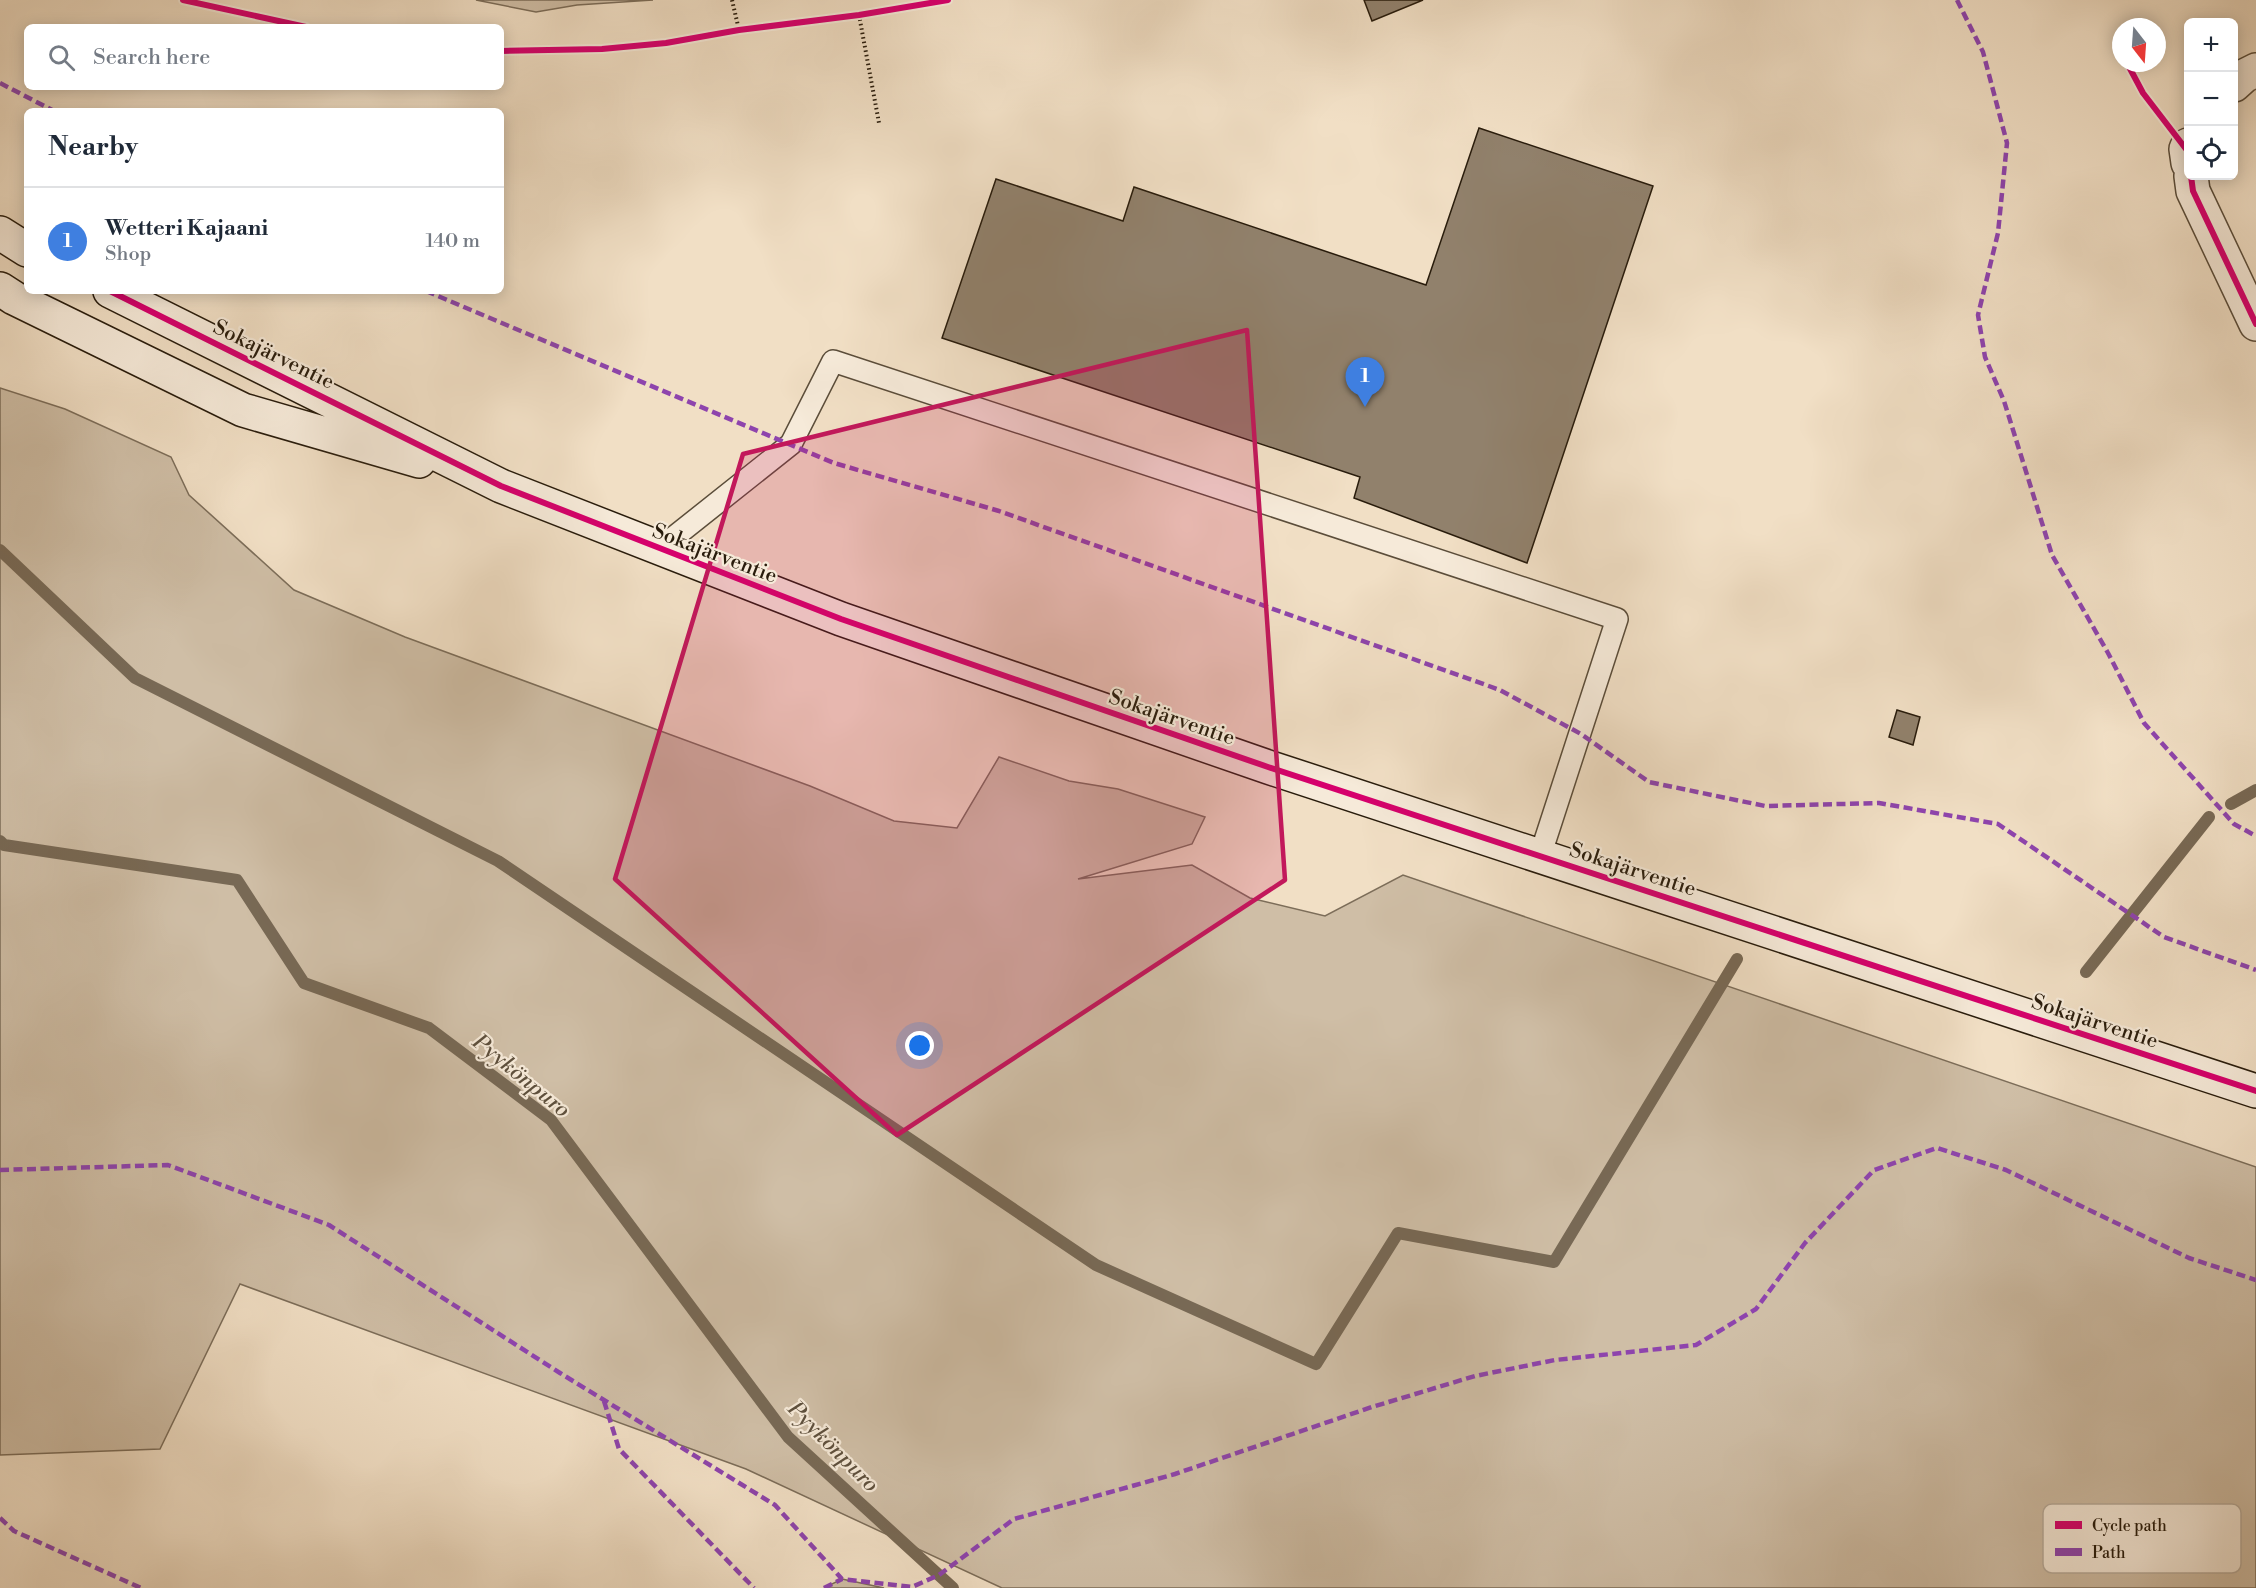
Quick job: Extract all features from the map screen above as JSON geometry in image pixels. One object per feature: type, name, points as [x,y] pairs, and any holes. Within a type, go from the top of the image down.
[{"type":"street","points":[[2238,81],[2256,70]]},
{"type":"street","points":[[2192,180],[2193,191],[2256,324]]},
{"type":"street","points":[[0,233],[24,248]]},
{"type":"street","name":"Sokajärventie","points":[[0,290],[243,410],[501,486]]},
{"type":"street","name":"Sokajärventie","points":[[116,294],[501,486],[841,620],[1268,767],[2256,1091]]},
{"type":"lane","points":[[659,549],[791,444],[833,361],[1617,619],[1540,856]]},
{"type":"path","points":[[732,0],[739,30]]},
{"type":"path","points":[[848,17],[869,14]]},
{"type":"path","points":[[859,15],[879,123]]},
{"type":"path","points":[[728,32],[750,28]]},
{"type":"highlighted area","points":[[1247,330],[1285,880],[897,1135],[615,879],[743,454]]},
{"type":"shaded area","points":[[476,0],[653,0],[577,5],[536,12]]},
{"type":"shaded area","points":[[0,388],[65,409],[171,457],[189,495],[294,590],[405,637],[810,786],[894,821],[957,828],[999,757],[1069,781],[1118,789],[1205,817],[1192,844],[1078,879],[1192,865],[1250,898],[1325,916],[1403,875],[2256,1167],[2256,1588],[1002,1588],[746,1469],[240,1284],[160,1449],[0,1455]]},
{"type":"shaded area","points":[[842,1579],[884,1588],[824,1588]]},
{"type":"building","points":[[1364,0],[1423,0],[1372,21]]},
{"type":"building","points":[[1479,128],[1653,186],[1527,563],[1354,498],[1360,477],[942,338],[996,179],[1123,221],[1134,187],[1426,285]]},
{"type":"building","points":[[1897,710],[1920,717],[1913,745],[1889,737]]},
{"type":"waterway","points":[[0,550],[135,678],[498,861],[1096,1265],[1316,1364],[1398,1233],[1554,1262],[1737,959]]},
{"type":"waterway","points":[[2231,804],[2256,790]]},
{"type":"waterway","points":[[2086,972],[2209,817]]},
{"type":"waterway","name":"Pyykönpuro","points":[[0,841],[4,845],[237,880],[304,983],[429,1028],[551,1120],[788,1437],[953,1588]]},
{"type":"marked path","points":[[1957,0],[1983,52],[2007,143],[1998,233],[1978,315],[1985,357],[2004,401],[2052,555],[2108,653],[2144,723],[2234,824],[2256,836]]},
{"type":"marked path","points":[[0,83],[48,108]]},
{"type":"marked path","points":[[433,294],[834,463],[999,511],[1500,690],[1581,734],[1649,782],[1765,806],[1879,803],[1998,824],[2164,937],[2256,970]]},
{"type":"marked path","points":[[0,1170],[168,1165],[329,1225],[560,1373],[775,1505],[842,1579],[912,1587],[939,1575],[1014,1519],[1175,1474],[1372,1407],[1475,1376],[1555,1360],[1696,1345],[1756,1309],[1805,1243],[1874,1170],[1937,1148],[2006,1170],[2189,1258],[2256,1280]]},
{"type":"marked path","points":[[604,1401],[619,1449],[754,1588]]},
{"type":"marked path","points":[[0,1518],[14,1531],[141,1588]]},
{"type":"marked path","points":[[824,1588],[842,1579]]},
{"type":"cycle path","points":[[183,0],[292,24]]},
{"type":"cycle path","points":[[504,51],[602,49],[666,43],[739,30],[859,15],[948,0]]},
{"type":"cycle path","points":[[2132,72],[2143,93],[2184,146]]},
{"type":"cycle path","points":[[2192,180],[2193,191],[2256,324]]},
{"type":"cycle path","points":[[116,294],[501,486],[841,619],[1268,767],[2256,1091]]},
{"type":"place","name":"Wetteri Kajaani","points":[[1365,407]]}]
